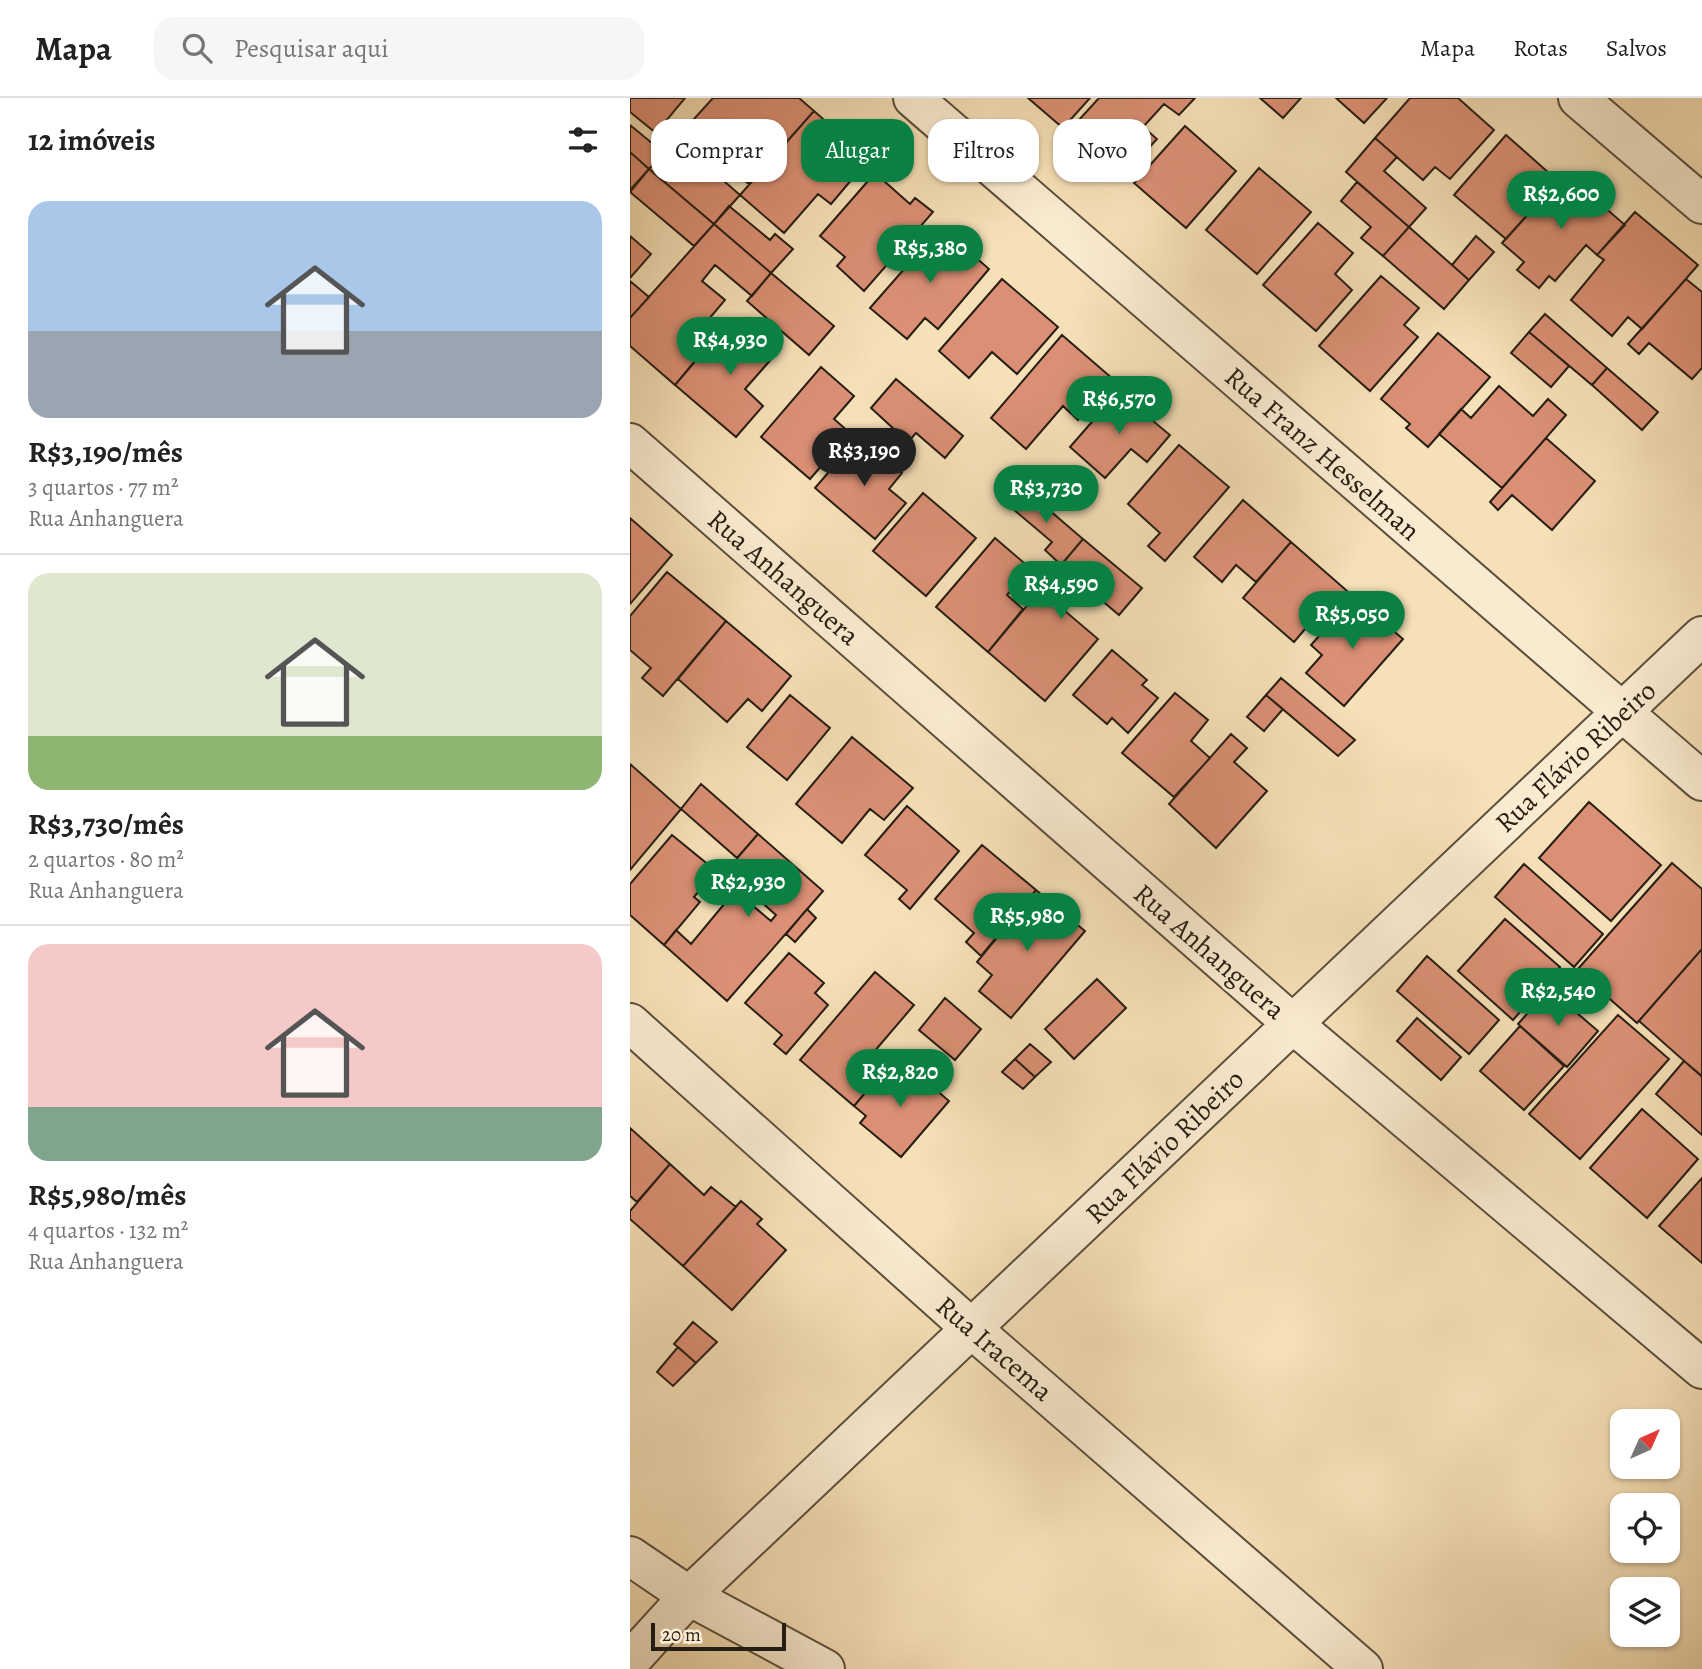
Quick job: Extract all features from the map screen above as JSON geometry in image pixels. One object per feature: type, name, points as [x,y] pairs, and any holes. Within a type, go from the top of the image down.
[{"type":"street","name":"Rua Franz Hesselman","points":[[913,98],[1702,781]]},
{"type":"street","points":[[1578,98],[1702,204]]},
{"type":"street","name":"Rua Anhanguera","points":[[630,443],[1293,1024],[1702,1368]]},
{"type":"street","name":"Rua Flávio Ribeiro","points":[[630,1661],[689,1596],[1702,636]]},
{"type":"street","name":"Rua Iracema","points":[[630,1023],[972,1329],[1363,1669]]},
{"type":"street","points":[[630,1556],[689,1596],[825,1669]]},
{"type":"building","points":[[630,98],[685,98],[668,119],[651,119],[651,129],[630,112]]},
{"type":"building","points":[[713,98],[799,98],[814,111],[807,119],[801,119],[801,126],[787,141],[787,119],[694,119]]},
{"type":"building","points":[[1028,98],[1090,98],[1071,119],[1053,119]]},
{"type":"building","points":[[1099,98],[1195,98],[1179,115],[1164,104],[1150,119],[1080,119]]},
{"type":"building","points":[[1260,98],[1301,98],[1283,118]]},
{"type":"building","points":[[1336,98],[1387,98],[1364,123]]},
{"type":"building","points":[[1410,98],[1458,98],[1494,130],[1450,179],[1435,167],[1423,180],[1375,138]]},
{"type":"building","points":[[814,111],[823,119],[807,119]]},
{"type":"building","points":[[630,125],[651,142],[651,167],[649,169],[630,152]]},
{"type":"building","points":[[801,126],[801,182],[850,182],[831,204],[818,194],[784,233],[740,195],[751,182],[787,182],[787,142]]},
{"type":"building","points":[[1185,126],[1236,171],[1186,228],[1134,183],[1151,182],[1151,164]]},
{"type":"building","points":[[1151,134],[1157,139],[1151,145]]},
{"type":"building","points":[[1506,135],[1558,181],[1506,239],[1454,195]]},
{"type":"building","points":[[1375,138],[1397,157],[1384,171],[1426,208],[1409,227],[1346,172]]},
{"type":"building","points":[[630,152],[649,169],[630,190]]},
{"type":"building","points":[[1259,168],[1311,212],[1257,274],[1206,230]]},
{"type":"building","points":[[649,169],[651,182],[664,182],[714,224],[694,246],[630,192]]},
{"type":"building","points":[[1565,173],[1625,225],[1597,255],[1586,245],[1555,281],[1549,276],[1539,288],[1517,270],[1524,262],[1502,243]]},
{"type":"building","points":[[664,182],[725,182],[740,195],[714,224]]},
{"type":"building","points":[[867,182],[885,182],[910,204],[915,198],[933,212],[864,291],[837,266],[845,257],[820,236]]},
{"type":"building","points":[[1357,182],[1409,227],[1383,256],[1361,238],[1371,227],[1341,201]]},
{"type":"building","points":[[729,206],[770,240],[775,234],[793,249],[771,273],[714,224]]},
{"type":"building","points":[[1635,212],[1698,265],[1642,329],[1628,317],[1612,336],[1571,300],[1604,260],[1597,255]]},
{"type":"building","points":[[1318,223],[1353,253],[1335,274],[1352,290],[1316,331],[1263,285]]},
{"type":"building","points":[[714,224],[771,273],[752,296],[715,265],[702,281],[725,300],[703,326],[715,337],[675,385],[630,346],[630,318]]},
{"type":"building","points":[[941,227],[989,269],[938,329],[925,318],[907,339],[870,308]]},
{"type":"building","points":[[1409,227],[1469,280],[1444,309],[1383,256]]},
{"type":"building","points":[[630,236],[651,254],[630,278]]},
{"type":"building","points":[[1476,236],[1494,252],[1469,280],[1452,265]]},
{"type":"building","points":[[771,273],[834,326],[809,355],[747,301]]},
{"type":"building","points":[[1381,276],[1419,308],[1404,325],[1418,337],[1370,391],[1319,346]]},
{"type":"building","points":[[1002,279],[1058,327],[1017,374],[992,352],[969,378],[939,351]]},
{"type":"building","points":[[1686,279],[1702,292],[1702,368],[1692,379],[1649,343],[1639,354],[1628,344]]},
{"type":"building","points":[[630,281],[649,297],[630,318]]},
{"type":"building","points":[[1545,314],[1607,368],[1592,385],[1529,332]]},
{"type":"building","points":[[747,318],[781,348],[745,389],[763,406],[736,437],[675,385],[703,352],[711,359]]},
{"type":"building","points":[[1529,332],[1569,366],[1551,387],[1511,353]]},
{"type":"building","points":[[1438,333],[1490,377],[1428,447],[1406,428],[1410,424],[1381,399]]},
{"type":"building","points":[[1062,335],[1113,379],[1078,420],[1063,406],[1026,449],[991,418]]},
{"type":"building","points":[[821,367],[854,396],[834,419],[850,433],[810,479],[761,437]]},
{"type":"building","points":[[1607,368],[1658,412],[1642,430],[1592,385]]},
{"type":"building","points":[[896,379],[963,436],[945,458],[916,433],[908,442],[871,408]]},
{"type":"building","points":[[1499,386],[1533,416],[1548,399],[1566,415],[1502,488],[1439,434],[1461,409],[1471,418]]},
{"type":"building","points":[[1118,392],[1170,435],[1147,462],[1131,449],[1105,478],[1070,447]]},
{"type":"building","points":[[859,437],[902,473],[889,489],[906,503],[875,539],[815,488]]},
{"type":"building","points":[[1546,438],[1595,481],[1552,530],[1512,495],[1498,510],[1490,502]]},
{"type":"building","points":[[1179,445],[1229,487],[1165,561],[1148,546],[1160,533],[1128,504]]},
{"type":"building","points":[[1021,486],[1083,539],[1061,565],[1045,550],[1052,542],[1006,503]]},
{"type":"building","points":[[923,493],[976,538],[926,596],[873,551]]},
{"type":"building","points":[[1243,500],[1291,542],[1256,582],[1236,565],[1222,582],[1194,557]]},
{"type":"building","points":[[630,518],[672,555],[630,604]]},
{"type":"building","points":[[995,538],[1030,568],[1007,595],[1023,609],[988,652],[936,607]]},
{"type":"building","points":[[1083,539],[1142,588],[1119,615],[1080,582],[1059,606],[1098,639],[1045,701],[988,652]]},
{"type":"building","points":[[1291,542],[1354,597],[1329,625],[1317,615],[1294,642],[1243,598]]},
{"type":"building","points":[[667,572],[726,621],[663,696],[642,678],[651,668],[630,650],[630,616]]},
{"type":"building","points":[[1354,597],[1403,639],[1344,706],[1306,673],[1322,655],[1311,645]]},
{"type":"building","points":[[726,621],[791,676],[762,711],[748,699],[727,722],[678,679]]},
{"type":"building","points":[[1112,650],[1147,680],[1142,685],[1158,698],[1128,733],[1112,718],[1107,724],[1073,695]]},
{"type":"building","points":[[1281,678],[1355,740],[1338,756],[1266,695]]},
{"type":"building","points":[[1175,693],[1208,720],[1191,741],[1210,758],[1174,797],[1122,753]]},
{"type":"building","points":[[790,695],[830,728],[787,780],[747,747]]},
{"type":"building","points":[[1266,695],[1283,709],[1264,731],[1247,717]]},
{"type":"building","points":[[1231,734],[1247,748],[1234,762],[1267,791],[1216,848],[1169,804]]},
{"type":"building","points":[[852,737],[913,788],[884,820],[870,809],[842,843],[796,804]]},
{"type":"building","points":[[630,764],[681,809],[630,870]]},
{"type":"building","points":[[701,784],[758,834],[737,858],[681,809]]},
{"type":"building","points":[[1589,802],[1661,865],[1611,921],[1539,858]]},
{"type":"building","points":[[907,806],[959,851],[910,909],[899,899],[907,890],[865,855]]},
{"type":"building","points":[[758,834],[823,891],[727,1001],[664,945],[676,930],[691,944],[735,891],[771,921],[776,915],[726,871]]},
{"type":"building","points":[[672,835],[716,871],[694,897],[700,902],[664,945],[630,915],[630,884]]},
{"type":"building","points":[[982,845],[1036,890],[981,956],[966,942],[974,933],[935,899]]},
{"type":"building","points":[[1672,863],[1702,889],[1702,949],[1637,1023],[1577,970]]},
{"type":"building","points":[[1524,864],[1603,934],[1574,967],[1495,897]]},
{"type":"building","points":[[1036,890],[1085,931],[1011,1018],[979,991],[992,975],[977,962]]},
{"type":"building","points":[[807,909],[816,918],[795,942],[786,934]]},
{"type":"building","points":[[1505,919],[1560,967],[1513,1020],[1458,971]]},
{"type":"building","points":[[1702,949],[1702,1074],[1701,1076],[1639,1021]]},
{"type":"building","points":[[789,953],[824,983],[815,993],[828,1005],[786,1054],[774,1044],[782,1035],[745,1003]]},
{"type":"building","points":[[1427,956],[1499,1020],[1469,1054],[1397,991]]},
{"type":"building","points":[[875,972],[914,1005],[873,1053],[888,1066],[854,1106],[800,1060]]},
{"type":"building","points":[[1097,979],[1126,1008],[1074,1059],[1045,1029]]},
{"type":"building","points":[[1549,989],[1598,1031],[1567,1067],[1518,1024]]},
{"type":"building","points":[[945,998],[981,1029],[955,1060],[919,1030]]},
{"type":"building","points":[[1618,1015],[1669,1059],[1580,1159],[1529,1114]]},
{"type":"building","points":[[1417,1018],[1461,1057],[1441,1080],[1397,1041]]},
{"type":"building","points":[[1520,1026],[1564,1066],[1524,1110],[1480,1071]]},
{"type":"building","points":[[1030,1044],[1051,1062],[1035,1077],[1015,1059]]},
{"type":"building","points":[[1015,1059],[1035,1077],[1023,1089],[1002,1072]]},
{"type":"building","points":[[1684,1061],[1702,1076],[1702,1135],[1656,1094]]},
{"type":"building","points":[[888,1066],[903,1079],[912,1069],[949,1101],[901,1157],[860,1123],[866,1116],[854,1106]]},
{"type":"building","points":[[1642,1109],[1698,1159],[1647,1218],[1590,1168]]},
{"type":"building","points":[[630,1128],[670,1164],[637,1202],[630,1196]]},
{"type":"building","points":[[670,1164],[704,1195],[711,1187],[736,1207],[683,1266],[630,1219],[630,1211]]},
{"type":"building","points":[[1702,1178],[1702,1263],[1659,1226]]},
{"type":"building","points":[[741,1201],[762,1219],[757,1224],[786,1250],[732,1310],[683,1266]]},
{"type":"building","points":[[693,1322],[717,1342],[696,1363],[674,1344]]},
{"type":"building","points":[[678,1347],[696,1363],[673,1386],[657,1372]]}]
